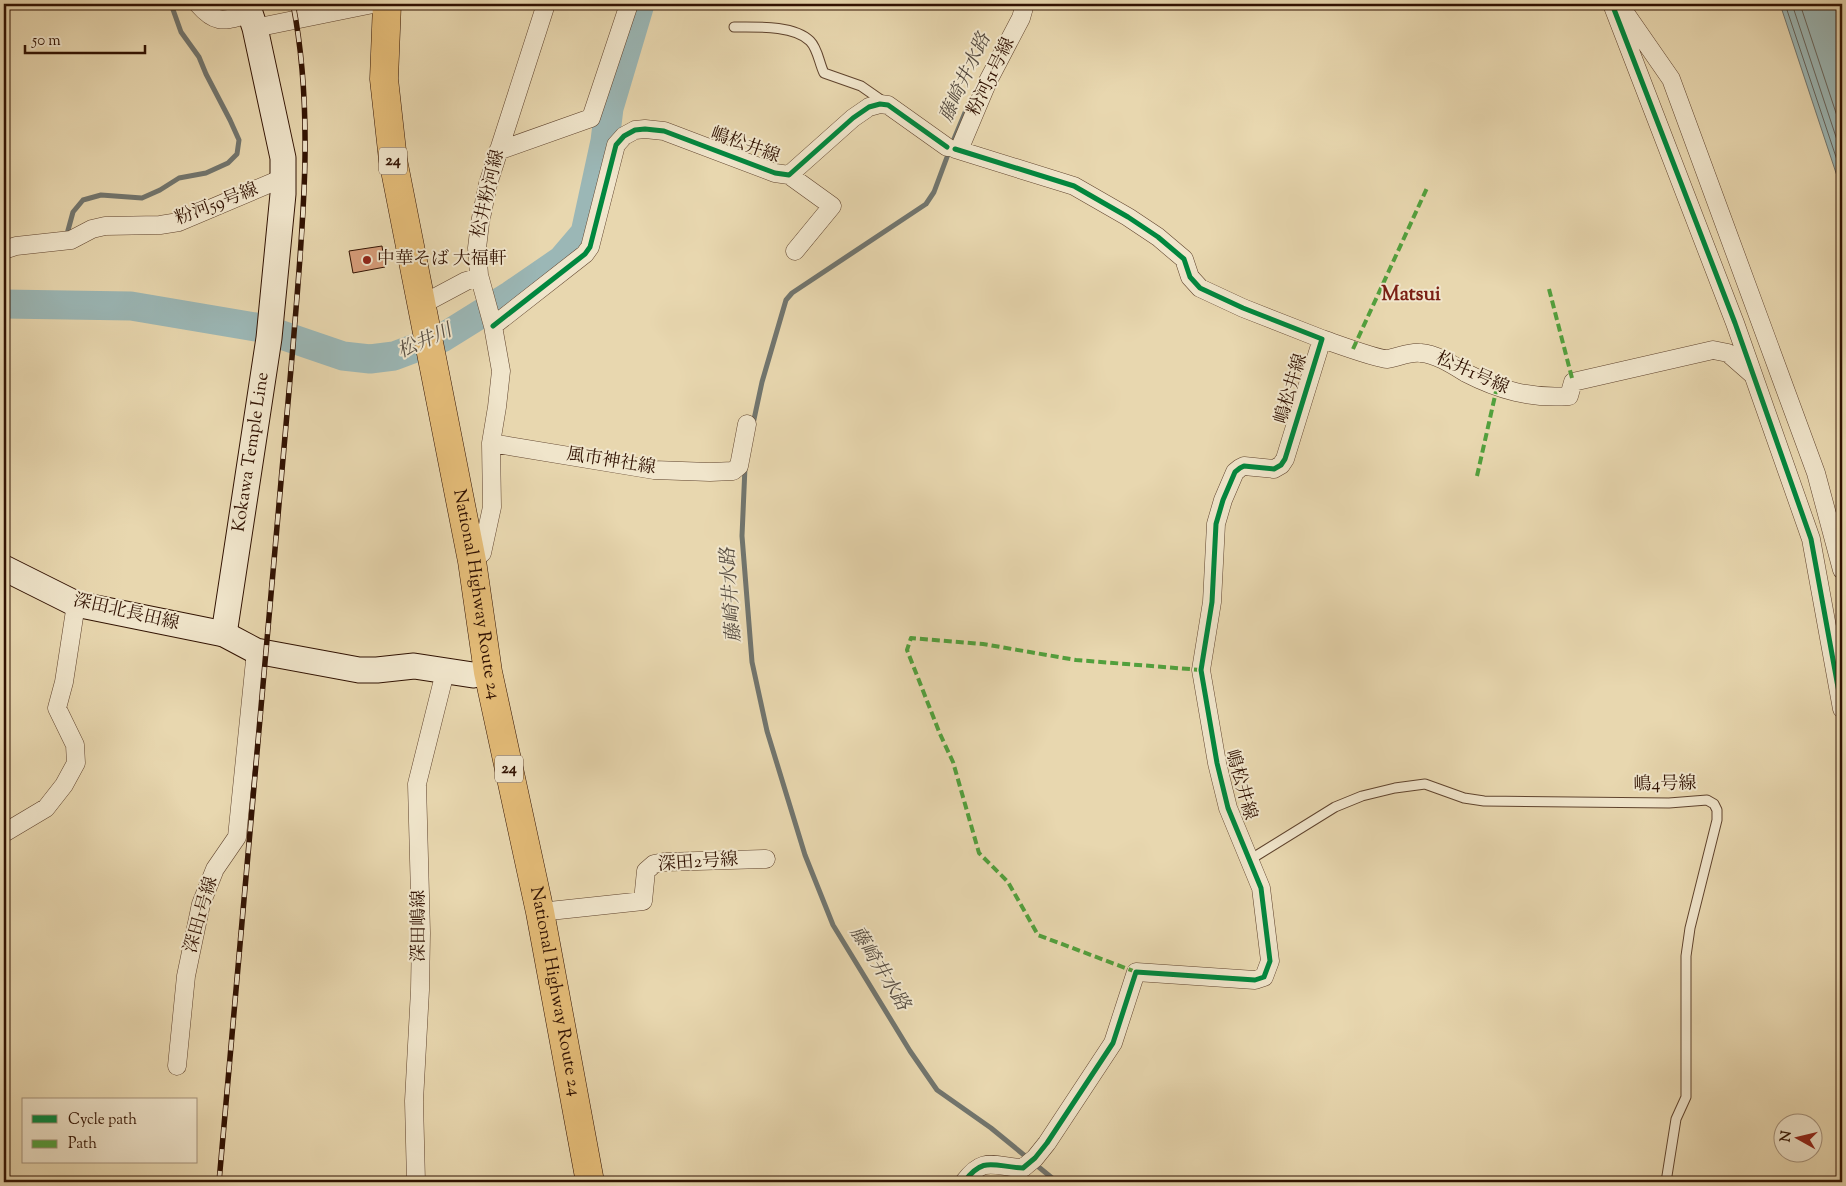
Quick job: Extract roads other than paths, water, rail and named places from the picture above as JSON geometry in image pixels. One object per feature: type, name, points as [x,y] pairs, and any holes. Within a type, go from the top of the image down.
[{"type":"highway","name":"National Highway Route 24","points":[[387,4],[384,79],[392,151],[472,561],[488,672],[540,912],[590,1182]]},
{"type":"main road","name":"Kokawa Temple Line","points":[[224,634],[270,329],[283,194],[283,158],[251,15]]},
{"type":"main road","name":"深田北長田線","points":[[4,568],[76,604],[224,634]]},
{"type":"main road","points":[[224,634],[256,651],[359,670],[414,666],[473,676],[488,672]]},
{"type":"street","points":[[198,4],[206,13],[214,18],[226,20],[251,15],[374,4]]},
{"type":"street","name":"松井粉河線","points":[[472,561],[482,553],[492,508],[491,443],[501,371],[480,280],[477,248],[480,223],[488,184],[546,4]]},
{"type":"street","points":[[498,151],[591,118],[629,4]]},
{"type":"street","name":"粉河51号線","points":[[954,149],[1021,18],[1025,4]]},
{"type":"street","points":[[1612,4],[1735,323],[1811,538],[1842,708]]},
{"type":"street","points":[[1619,4],[1671,79],[1816,473],[1842,570]]},
{"type":"street","name":"嶋松井線","points":[[491,322],[585,254],[590,247],[616,145],[624,136],[635,130],[664,131],[775,173],[789,175],[853,118],[869,107],[880,104],[888,105],[954,149],[1074,186],[1128,217],[1158,237],[1184,259],[1190,277],[1200,288],[1243,308],[1322,339],[1285,459],[1274,469],[1244,466],[1235,472],[1223,500],[1216,524],[1212,602],[1201,670],[1217,763],[1228,808],[1251,859],[1261,888],[1270,961],[1264,977],[1255,980],[1136,972],[1113,1043],[1072,1108],[1031,1162],[1023,1168],[984,1164],[975,1169],[964,1182]]},
{"type":"street","points":[[789,175],[832,206],[795,251]]},
{"type":"street","name":"粉河59号線","points":[[4,250],[16,246],[65,241],[92,229],[105,226],[160,225],[179,222],[283,178]]},
{"type":"street","points":[[422,310],[466,281],[480,280]]},
{"type":"street","name":"松井1号線","points":[[1322,339],[1386,359],[1406,354],[1421,353],[1442,360],[1489,385],[1516,393],[1551,398],[1569,396],[1573,382],[1713,350],[1728,353],[1753,375]]},
{"type":"street","name":"風市神社線","points":[[491,443],[654,470],[733,471],[739,466],[747,424]]},
{"type":"street","points":[[4,833],[46,808],[64,785],[76,763],[74,745],[57,708],[64,682],[76,604]]},
{"type":"street","name":"深田1号線","points":[[177,1066],[186,976],[199,913],[215,869],[237,837],[256,651]]},
{"type":"street","name":"深田嶋線","points":[[416,1182],[414,1101],[420,1000],[421,933],[418,784],[445,672]]},
{"type":"street","name":"深田2号線","points":[[540,912],[643,901],[646,871],[654,864],[664,862],[766,859]]},
{"type":"lane","points":[[734,27],[768,27],[796,32],[810,41],[824,72],[861,86],[888,105]]},
{"type":"lane","name":"嶋4号線","points":[[1251,859],[1335,807],[1362,796],[1425,784],[1464,798],[1484,801],[1669,803],[1708,800],[1714,804],[1717,810],[1717,820],[1690,928],[1686,956],[1686,1098],[1676,1119],[1666,1182]]},
{"type":"water","points":[[1780,4],[1842,4],[1842,191]]},
{"type":"waterway","points":[[67,234],[73,212],[83,200],[101,195],[142,198],[160,190],[179,178],[206,173],[228,163],[237,154],[239,140],[199,57],[181,32],[171,4]]},
{"type":"waterway","name":"松井川","points":[[4,304],[131,306],[261,328],[343,356],[370,359],[394,356],[442,338],[511,295],[562,260],[585,233],[605,141],[609,108],[640,4]]},
{"type":"waterway","name":"藤崎井水路","points":[[954,139],[969,103]]},
{"type":"waterway","name":"藤崎井水路","points":[[753,424],[762,382],[786,300],[792,293],[926,204],[934,192],[950,149]]},
{"type":"waterway","name":"藤崎井水路","points":[[745,467],[742,536],[752,662],[767,731],[805,855],[833,925],[910,1051],[937,1090],[991,1128],[1057,1182]]},
{"type":"railway","points":[[219,1182],[303,217],[305,175],[304,89],[300,46],[293,4]]},
{"type":"place","name":"中華そば 大福軒","points":[[367,260]]},
{"type":"district","name":"Matsui","points":[[1411,295]]}]
